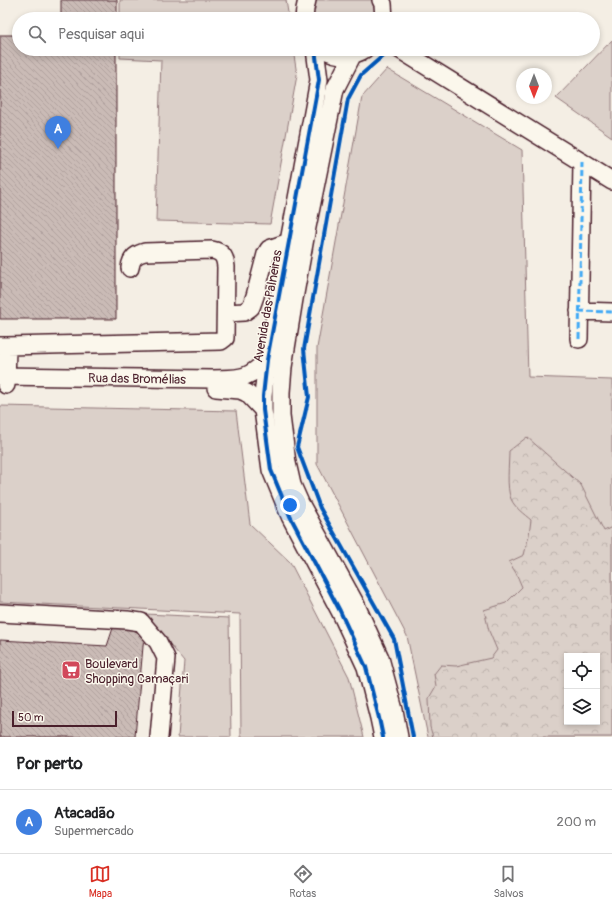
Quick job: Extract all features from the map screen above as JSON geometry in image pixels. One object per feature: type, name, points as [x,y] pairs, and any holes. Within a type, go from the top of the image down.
[{"type":"street","points":[[304,12],[307,0]]},
{"type":"street","points":[[381,0],[384,12]]},
{"type":"street","name":"Avenida das Palneiras","points":[[316,56],[319,80],[267,360],[263,410],[271,470],[290,516],[340,611],[366,667],[379,718],[382,737]]},
{"type":"street","name":"Avenida das Palneiras","points":[[356,56],[335,89],[294,299],[283,367],[281,416],[287,463],[292,484],[300,503],[355,603],[380,658],[394,710],[399,737]]},
{"type":"street","points":[[410,56],[612,182]]},
{"type":"street","points":[[579,339],[582,162]]},
{"type":"street","points":[[226,313],[244,312],[251,307],[266,254],[270,249],[289,242]]},
{"type":"street","points":[[3,380],[4,346],[221,341],[226,336],[225,259],[223,254],[212,250],[145,252],[134,257],[130,268]]},
{"type":"street","points":[[579,311],[612,312]]},
{"type":"street","name":"Rua das Bromélias","points":[[3,380],[244,378],[252,374],[267,360]]},
{"type":"street","name":"Rua das Bromélias","points":[[3,380],[240,390],[247,393],[263,410]]},
{"type":"street","points":[[0,613],[141,622],[158,642],[166,658],[160,737]]},
{"type":"green space","points":[[120,0],[286,0],[288,12],[120,12]]},
{"type":"green space","points":[[314,0],[374,0],[377,12],[312,12]]},
{"type":"green space","points":[[612,40],[612,137],[556,98],[597,56],[600,56],[600,52]]},
{"type":"green space","points":[[120,56],[294,56],[297,75],[270,224],[156,221],[161,60],[120,58]]},
{"type":"green space","points":[[387,69],[522,150],[528,377],[612,380],[612,737],[428,737],[407,636],[317,464],[317,348],[362,97]]},
{"type":"green space","points":[[0,406],[236,411],[250,524],[290,562],[349,677],[364,737],[241,737],[240,614],[0,602]]},
{"type":"green space","points":[[527,437],[581,485],[604,531],[612,527],[612,737],[433,737],[430,727],[429,698],[436,686],[434,674],[441,665],[456,666],[491,658],[497,650],[489,631],[484,610],[506,603],[522,587],[509,562],[524,555],[531,520],[520,511],[511,499],[508,482],[509,451]]},
{"type":"green space","points":[[145,614],[229,618],[231,737],[178,737],[184,661]]},
{"type":"building","points":[[61,0],[117,0],[117,12],[61,12]]},
{"type":"building","points":[[0,35],[12,35],[12,56],[116,56],[116,319],[0,319]]},
{"type":"building","name":"Boulevard Shopping Camaçari","points":[[113,628],[129,628],[144,635],[135,737],[0,737],[0,640],[107,646]]},
{"type":"marked path","points":[[579,339],[582,162]]},
{"type":"marked path","points":[[579,311],[612,312]]},
{"type":"cycle path","points":[[316,56],[319,80],[267,360],[263,410],[271,470],[290,516],[340,611],[366,667],[383,737]]},
{"type":"cycle path","points":[[383,56],[361,75],[348,99],[304,349],[309,397],[297,447],[320,508],[394,639],[413,737]]},
{"type":"place","name":"Atacadão","points":[[58,149]]},
{"type":"place","name":"Boulevard Shopping Camaçari","points":[[71,670]]}]
